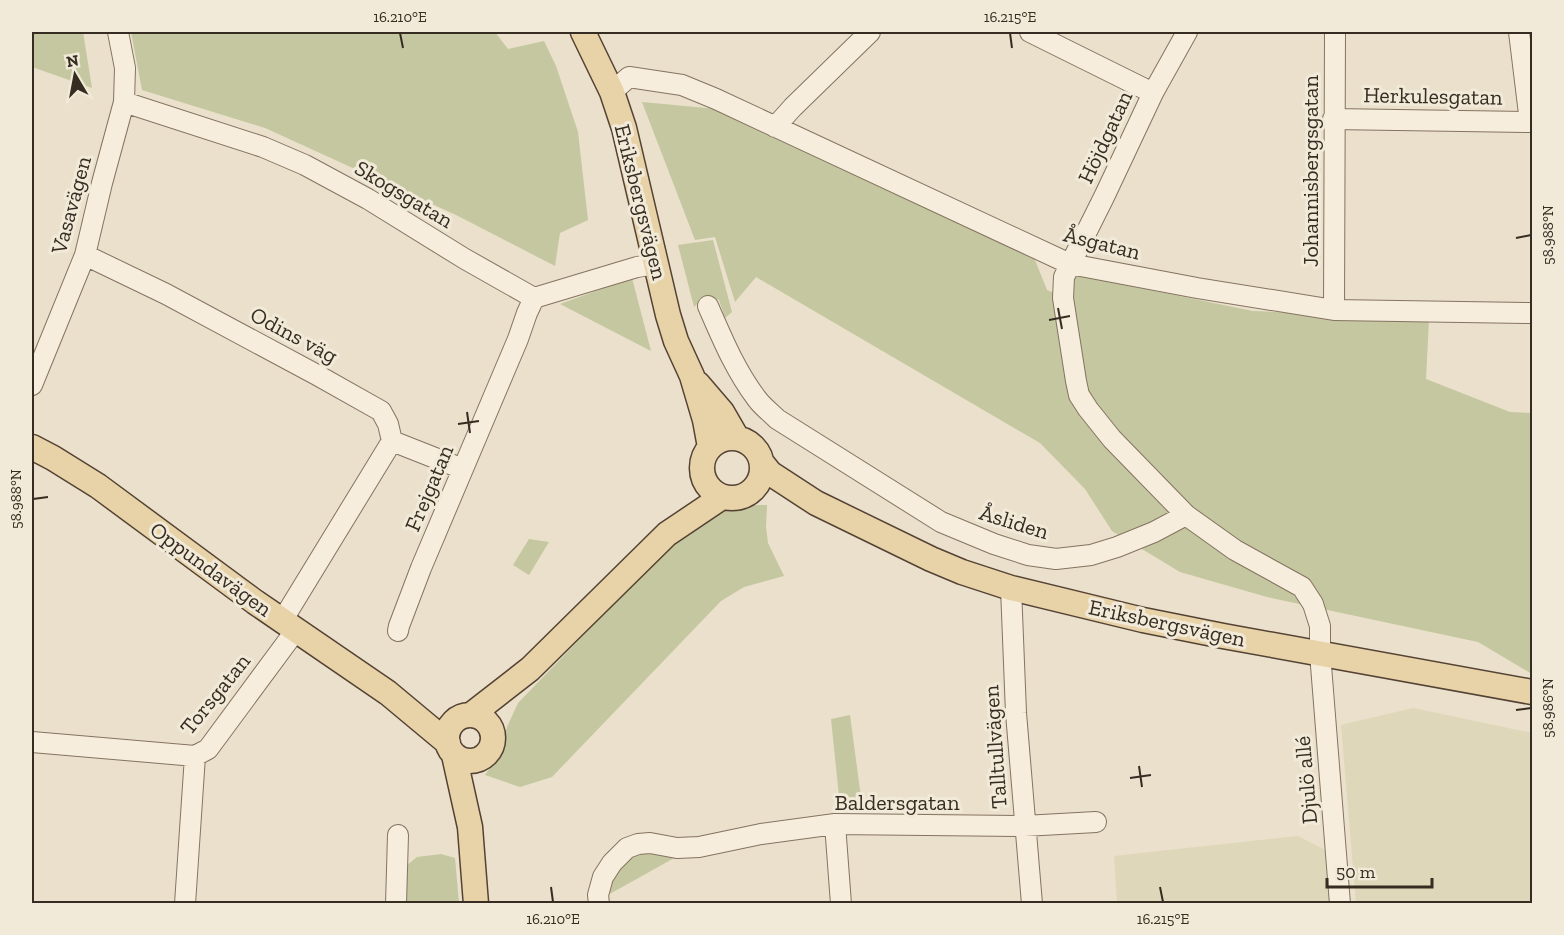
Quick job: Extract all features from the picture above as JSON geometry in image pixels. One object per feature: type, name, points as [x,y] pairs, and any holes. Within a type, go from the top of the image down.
[{"type":"main road","name":"Eriksbergsvägen","points":[[590,35],[624,128],[668,315],[676,341],[692,376],[710,447]]},
{"type":"main road","name":"Eriksbergsvägen","points":[[692,376],[722,412],[736,438]]},
{"type":"main road","points":[[736,438],[751,444],[760,455],[761,477],[751,492],[736,498],[722,497],[706,485],[703,478],[703,460],[710,447],[721,440],[736,438]]},
{"type":"main road","name":"Oppundavägen","points":[[32,447],[98,486],[289,625],[388,693],[451,749]]},
{"type":"main road","name":"Eriksbergsvägen","points":[[762,463],[770,473],[816,503],[931,559],[1011,588],[1143,620],[1533,693]]},
{"type":"main road","points":[[667,534],[703,478]]},
{"type":"main road","name":"Eriksbergsvägen","points":[[751,492],[816,503]]},
{"type":"main road","points":[[476,903],[470,827],[462,786],[451,749],[450,728],[453,723],[530,669],[667,534],[722,497]]},
{"type":"main road","points":[[451,749],[461,759],[467,760],[480,758],[486,754],[491,748],[494,734],[530,669]]},
{"type":"main road","name":"Oppundavägen","points":[[388,693],[428,710],[466,716]]},
{"type":"main road","points":[[466,716],[485,720],[494,734]]},
{"type":"main road","points":[[470,827],[480,758]]},
{"type":"street","name":"Vasavägen","points":[[32,385],[85,255],[124,102],[126,68],[118,32]]},
{"type":"street","points":[[775,127],[870,32]]},
{"type":"street","points":[[1030,32],[1153,93]]},
{"type":"street","name":"Höjdgatan","points":[[1186,32],[1153,93],[1070,264],[1064,277],[1062,294],[1079,395],[1112,439],[1186,514]]},
{"type":"street","name":"Johannisbergsgatan","points":[[1334,310],[1335,32]]},
{"type":"street","points":[[1519,32],[1531,122]]},
{"type":"street","name":"Åsgatan","points":[[612,92],[634,93],[658,82],[682,85],[1070,264],[1208,290],[1334,310],[1533,313]]},
{"type":"street","name":"Skogsgatan","points":[[124,102],[263,147],[305,165],[534,298]]},
{"type":"street","name":"Herkulesgatan","points":[[1334,118],[1531,122]]},
{"type":"street","name":"Odins väg","points":[[85,255],[166,294],[381,411],[388,424],[392,441]]},
{"type":"street","points":[[534,298],[637,267],[656,264]]},
{"type":"street","name":"Frejgatan","points":[[398,631],[421,568],[534,298]]},
{"type":"street","name":"Åsliden","points":[[708,306],[741,377],[758,401],[777,419],[941,522],[1028,555],[1056,559],[1091,555],[1117,547],[1154,532],[1186,514]]},
{"type":"street","points":[[392,441],[463,469]]},
{"type":"street","name":"Torsgatan","points":[[185,903],[195,756],[208,749],[289,625],[392,441]]},
{"type":"street","points":[[1186,514],[1235,549],[1302,587],[1313,604],[1320,626],[1320,653]]},
{"type":"street","name":"Talltullvägen","points":[[1011,588],[1016,713],[1032,903]]},
{"type":"street","name":"Djulö allé","points":[[1320,653],[1340,903]]},
{"type":"street","points":[[32,742],[195,756]]},
{"type":"street","name":"Baldersgatan","points":[[599,903],[598,895],[603,877],[612,863],[627,848],[638,844],[650,843],[677,848],[699,847],[761,834],[835,824],[1024,826],[1096,822]]},
{"type":"street","points":[[835,824],[841,903]]},
{"type":"street","points":[[396,903],[398,835]]},
{"type":"shaded area","points":[[1413,708],[1532,733],[1532,903],[1356,903],[1341,725]]},
{"type":"shaded area","points":[[1298,836],[1327,851],[1332,903],[1117,903],[1114,856]]},
{"type":"green space","points":[[32,32],[83,32],[92,88],[32,67]]},
{"type":"green space","points":[[131,32],[495,32],[508,49],[544,41],[556,66],[578,132],[588,220],[560,233],[555,266],[456,215],[265,128],[142,90]]},
{"type":"green space","points":[[642,102],[717,109],[1033,255],[1047,290],[1067,298],[1076,275],[1253,311],[1429,319],[1426,379],[1510,412],[1532,413],[1532,674],[1478,642],[1267,597],[1180,572],[1112,531],[1085,489],[1040,443],[756,277],[735,302],[715,237],[695,240]]},
{"type":"green space","points":[[713,240],[732,312],[725,318],[719,300],[703,298],[694,307],[678,245]]},
{"type":"green space","points":[[632,278],[651,351],[560,304]]},
{"type":"green space","points":[[767,505],[768,543],[784,576],[744,587],[721,601],[552,777],[520,787],[485,775],[501,752],[507,727],[518,703],[690,525],[723,508]]},
{"type":"green space","points":[[529,539],[549,542],[529,575],[513,565]]},
{"type":"green space","points":[[850,715],[862,805],[840,806],[831,719]]},
{"type":"green space","points":[[441,854],[455,858],[459,903],[402,903],[401,870],[417,857]]},
{"type":"green space","points":[[636,854],[676,857],[606,896],[616,872]]}]
